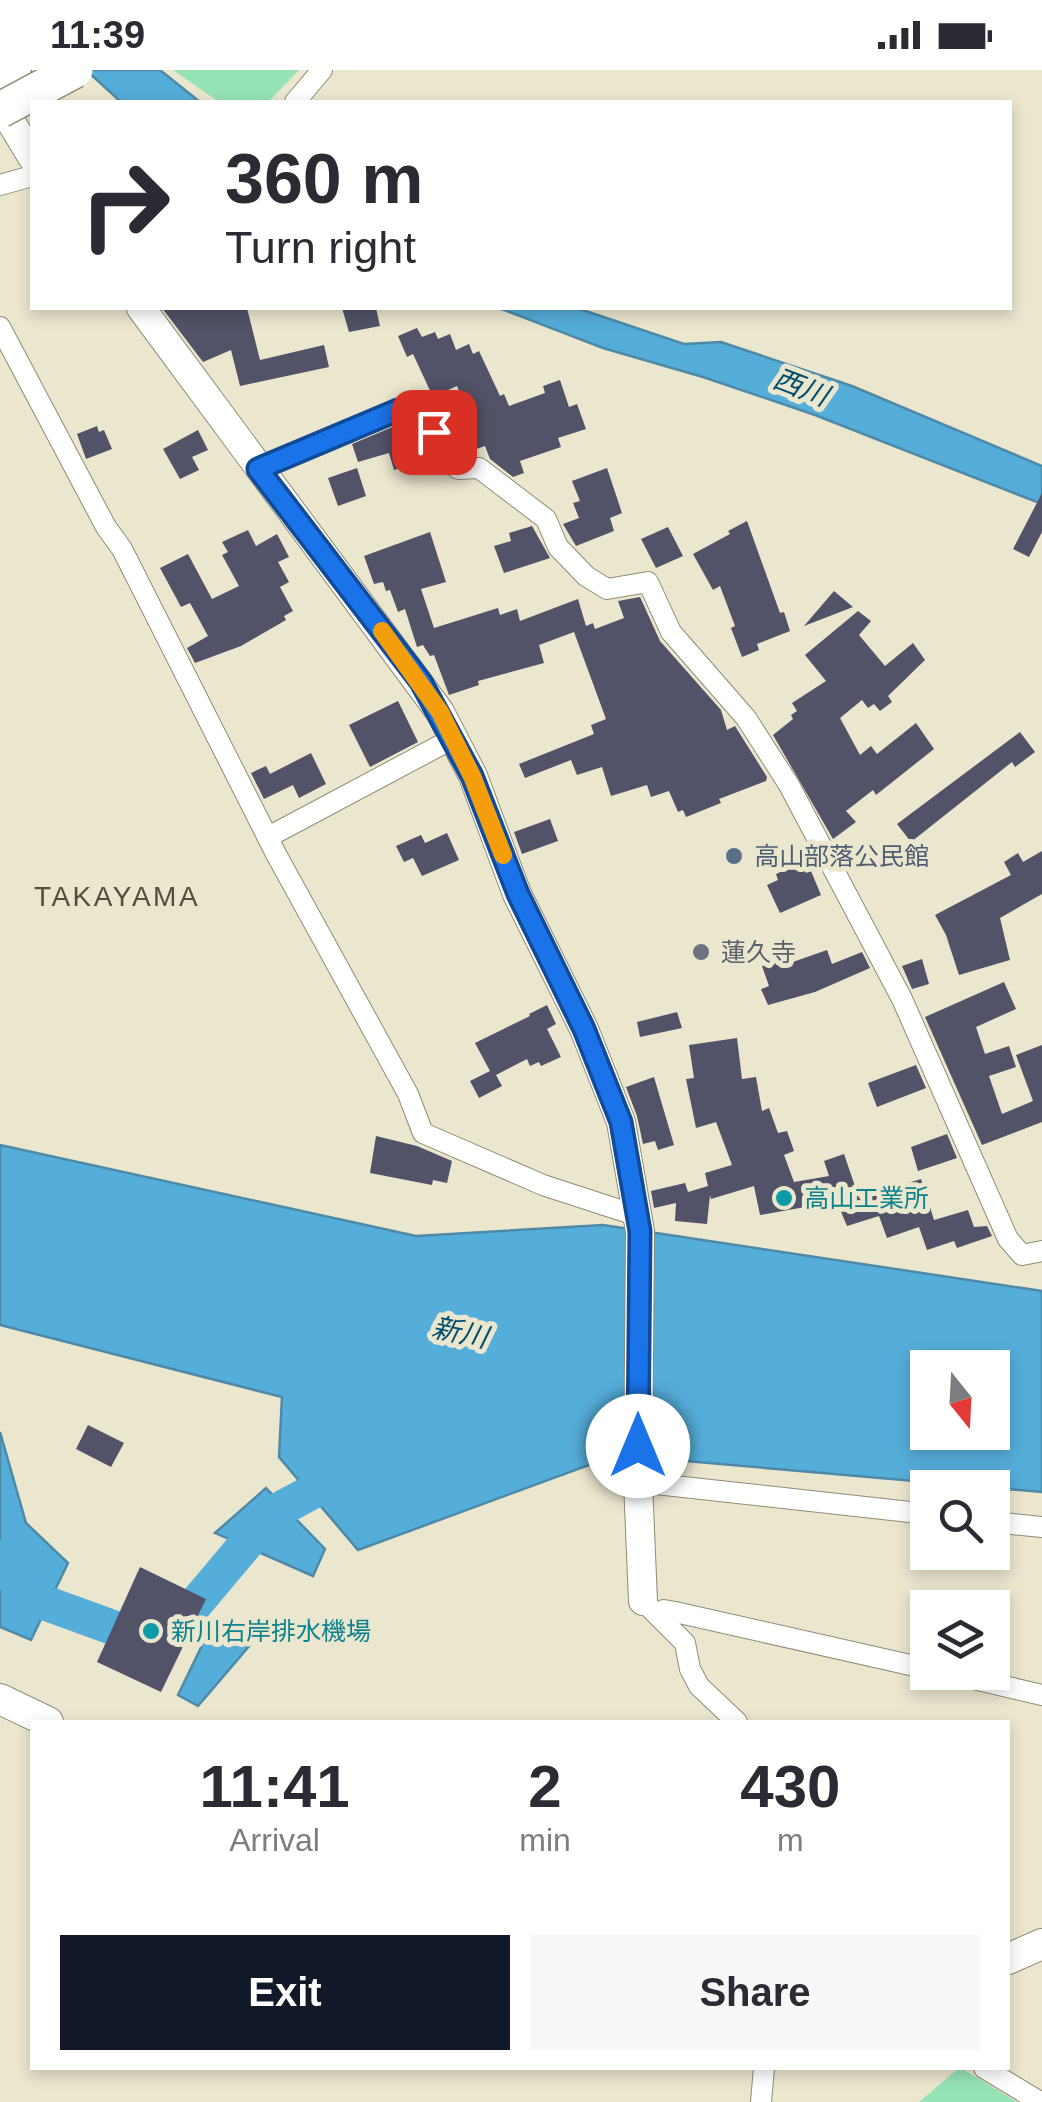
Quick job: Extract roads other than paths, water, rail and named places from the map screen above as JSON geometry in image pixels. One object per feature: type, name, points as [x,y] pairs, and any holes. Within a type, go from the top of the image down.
[{"type":"highway","points":[[0,77],[13,70]]},
{"type":"highway","points":[[0,107],[76,70]]},
{"type":"main road","points":[[0,1699],[44,1720]]},
{"type":"main road","points":[[1010,1958],[1042,1944]]},
{"type":"street","points":[[299,96],[322,70]]},
{"type":"street","points":[[0,107],[30,154]]},
{"type":"street","points":[[0,184],[30,176]]},
{"type":"street","points":[[143,310],[440,712],[472,776],[518,894],[584,1029],[621,1122],[639,1223],[638,1482],[650,1608],[685,1643],[699,1686],[735,1720]]},
{"type":"street","points":[[0,327],[106,527],[122,549],[408,1094],[423,1132],[639,1223]]},
{"type":"street","points":[[258,469],[398,410],[422,406],[444,457],[458,468],[479,468],[546,519],[558,546],[586,576],[607,589],[648,582],[672,632],[746,718],[789,785],[902,999],[1008,1239],[1022,1255],[1042,1251]]},
{"type":"street","points":[[270,836],[452,739]]},
{"type":"street","points":[[638,1482],[910,1512]]},
{"type":"street","points":[[1010,1524],[1042,1527]]},
{"type":"street","points":[[650,1608],[910,1665]]},
{"type":"street","points":[[1010,1687],[1042,1695]]},
{"type":"street","points":[[760,2102],[764,2070]]},
{"type":"street","points":[[987,2070],[1040,2102]]},
{"type":"water","points":[[86,70],[160,70],[198,100],[119,100]]},
{"type":"water","name":"西川","points":[[504,310],[583,310],[684,344],[721,342],[852,386],[1042,466],[1042,504],[815,415],[603,348]]},
{"type":"water","name":"新川","points":[[0,1145],[416,1236],[603,1225],[1042,1291],[1042,1492],[1010,1489],[1010,1470],[910,1470],[910,1481],[616,1455],[358,1550],[279,1457],[282,1397],[0,1325]]},
{"type":"water","points":[[0,1432],[26,1523],[68,1563],[31,1640],[0,1627]]},
{"type":"water","points":[[266,1488],[325,1549],[313,1576],[215,1533]]},
{"type":"water","points":[[230,1625],[250,1645],[198,1706],[178,1695],[211,1627],[223,1633]]},
{"type":"waterway","points":[[0,1558],[26,1596],[161,1645],[271,1514],[351,1471]]},
{"type":"place","name":"高山部落公民館","points":[[734,856]]},
{"type":"place","name":"蓮久寺","points":[[701,952]]},
{"type":"place","name":"高山工業所","points":[[784,1198]]},
{"type":"place","name":"新川右岸排水機場","points":[[151,1631]]},
{"type":"district","name":"TAKAYAMA","points":[[117,896]]}]
